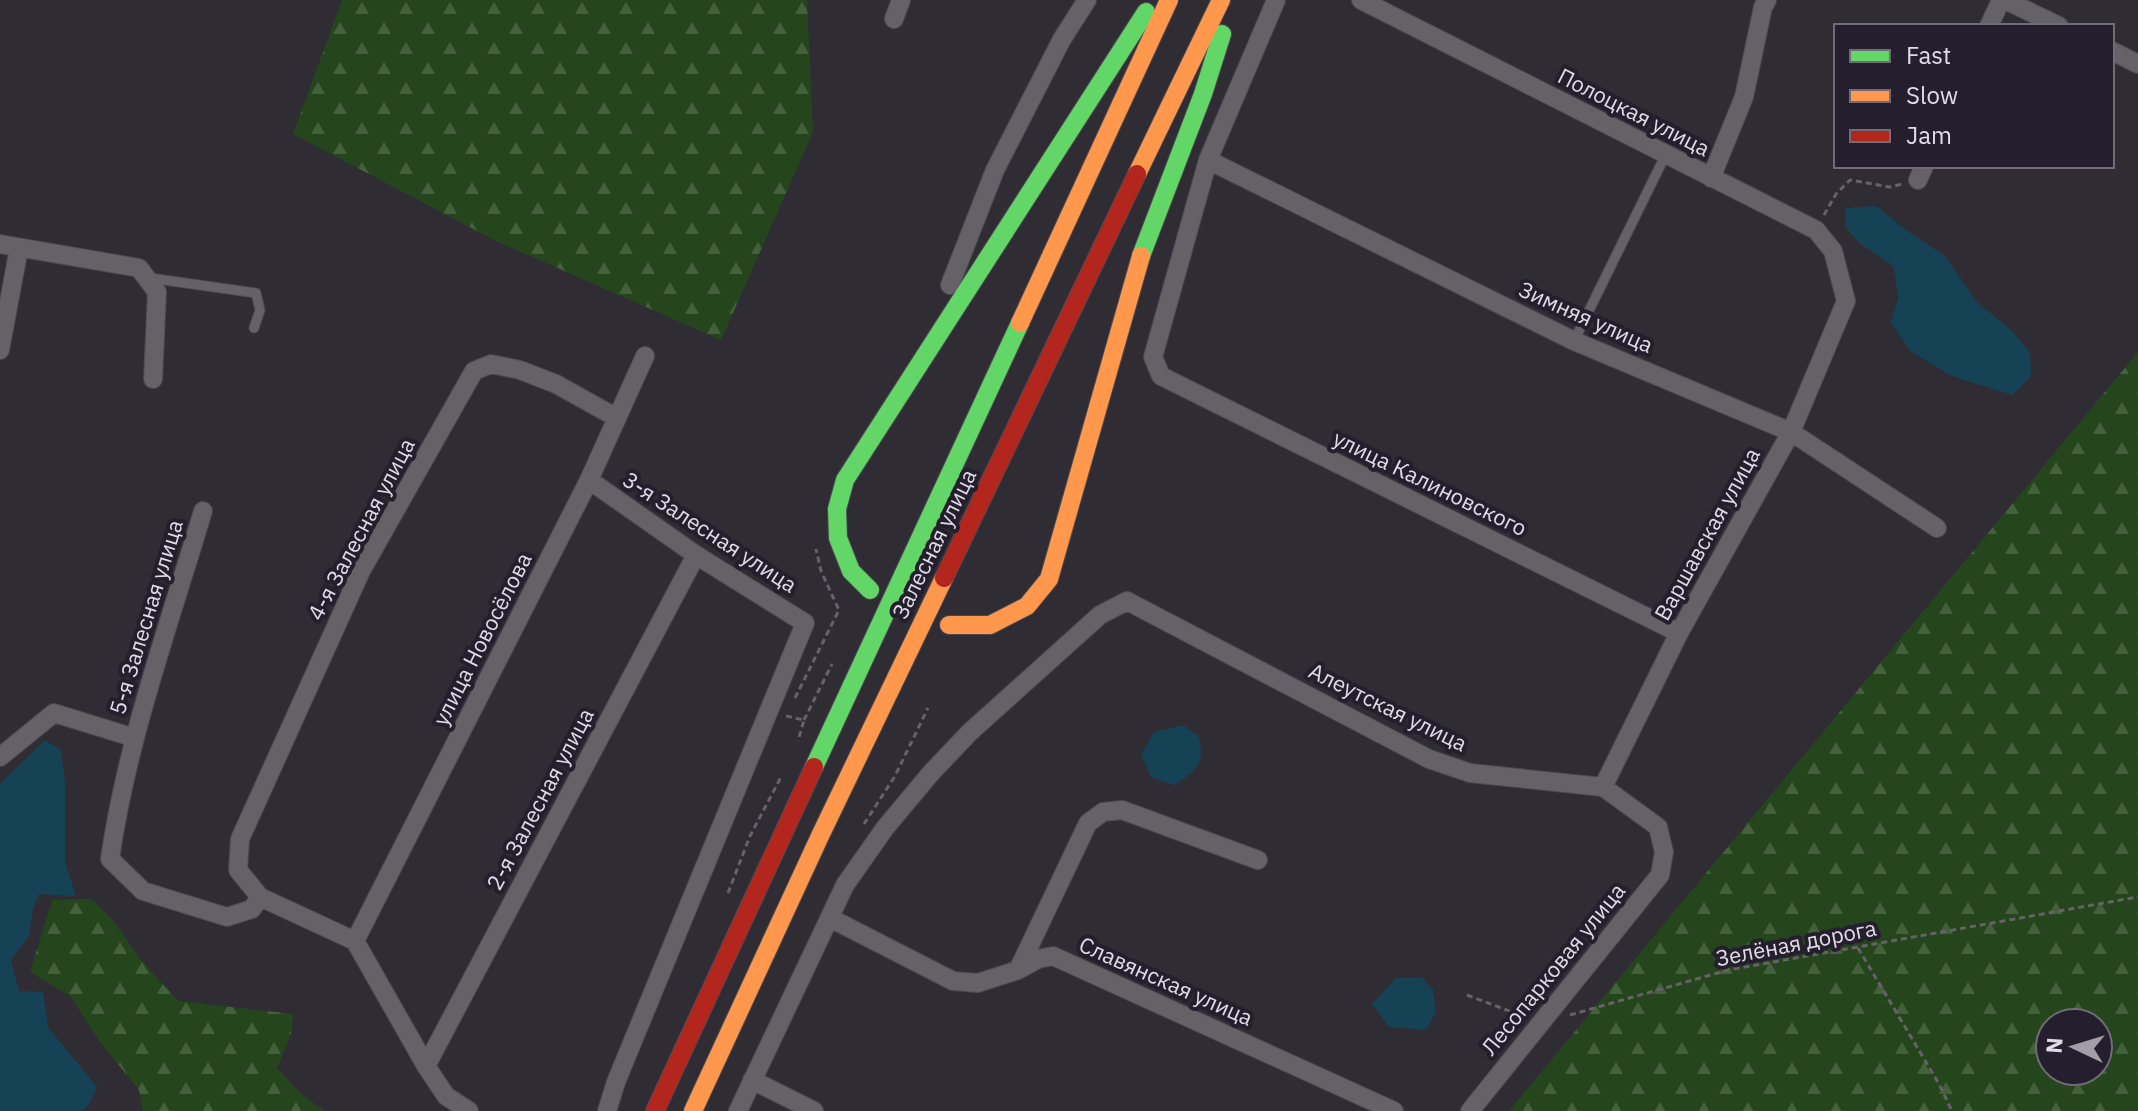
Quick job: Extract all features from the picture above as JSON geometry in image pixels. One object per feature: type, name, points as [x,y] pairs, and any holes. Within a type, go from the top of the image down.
[{"type":"main road","points":[[870,590],[851,571],[838,538],[837,509],[845,480],[1154,0]]},
{"type":"main road","name":"Залесная улица","points":[[655,1111],[1169,0]]},
{"type":"main road","name":"Залесная улица","points":[[693,1111],[820,836],[1221,0]]},
{"type":"main road","points":[[949,625],[990,625],[1027,606],[1049,579],[1142,254],[1203,94],[1233,0]]},
{"type":"street","points":[[894,19],[901,0]]},
{"type":"street","points":[[950,285],[995,170],[1062,39],[1087,0]]},
{"type":"street","points":[[1208,160],[1276,0]]},
{"type":"street","name":"Полоцкая улица","points":[[1361,0],[1816,230]]},
{"type":"street","points":[[1711,178],[1744,97],[1767,0]]},
{"type":"street","points":[[1990,24],[2003,0],[2055,24]]},
{"type":"street","points":[[2114,52],[2138,64]]},
{"type":"street","name":"Зимняя улица","points":[[1208,160],[1574,341],[1791,432],[1937,528]]},
{"type":"street","name":"улица Калиновского","points":[[1208,160],[1153,357],[1161,376],[1679,633]]},
{"type":"street","name":"Варшавская улица","points":[[1603,787],[1679,633],[1791,432],[1846,301],[1833,251],[1816,230]]},
{"type":"street","points":[[0,244],[139,268],[157,292],[153,379]]},
{"type":"street","points":[[0,350],[19,248]]},
{"type":"street","name":"улица Новосёлова","points":[[355,941],[589,480],[645,356]]},
{"type":"street","name":"4-я Залесная улица","points":[[260,897],[238,870],[240,839],[361,571],[474,371],[491,364],[520,370],[556,384],[617,418]]},
{"type":"street","name":"3-я Залесная улица","points":[[589,480],[696,555],[805,623],[616,1082],[607,1111]]},
{"type":"street","name":"5-я Залесная улица","points":[[203,511],[135,738],[116,817],[110,859],[143,891],[227,917],[252,909],[260,897]]},
{"type":"street","name":"2-я Залесная улица","points":[[426,1066],[696,555]]},
{"type":"street","name":"Алеутская улица","points":[[830,918],[845,885],[885,828],[931,773],[970,732],[1100,615],[1127,601],[1429,759],[1470,773],[1603,787]]},
{"type":"street","points":[[0,757],[54,713],[135,738]]},
{"type":"street","name":"Лесопарковая улица","points":[[1470,1111],[1660,875],[1664,852],[1658,827],[1603,787]]},
{"type":"street","points":[[1018,970],[1088,823],[1103,812],[1122,810],[1258,860]]},
{"type":"street","points":[[260,897],[355,941],[446,1096],[469,1111]]},
{"type":"street","points":[[738,1111],[830,918]]},
{"type":"street","name":"Славянская улица","points":[[830,918],[953,981],[978,983],[1053,956],[1394,1111]]},
{"type":"street","points":[[752,1080],[814,1111]]},
{"type":"lane","points":[[1574,341],[1666,154]]},
{"type":"lane","points":[[147,278],[256,293],[260,310],[254,328]]},
{"type":"path","points":[[1816,230],[1836,194],[1850,180],[1890,187],[1921,173]]},
{"type":"path","points":[[793,703],[839,610],[821,571],[815,543]]},
{"type":"path","points":[[798,742],[804,720],[832,664]]},
{"type":"path","points":[[895,776],[928,708]]},
{"type":"path","points":[[786,716],[804,720]]},
{"type":"path","points":[[726,898],[750,836],[781,778]]},
{"type":"path","name":"Зелёная дорога","points":[[1569,1015],[1728,970],[2138,897]]},
{"type":"path","points":[[1858,947],[1952,1111]]},
{"type":"path","points":[[1467,995],[1540,1023]]},
{"type":"green space","points":[[342,0],[807,0],[813,132],[721,340],[496,241],[293,134]]},
{"type":"green space","points":[[2138,352],[2138,1111],[1509,1111]]},
{"type":"green space","points":[[91,899],[113,920],[140,959],[178,1001],[293,1014],[291,1034],[277,1068],[300,1093],[325,1111],[143,1111],[139,1090],[100,1042],[70,996],[30,972],[52,900]]},
{"type":"water","points":[[1876,206],[1945,256],[1976,301],[2014,333],[2030,353],[2031,376],[2012,395],[1952,376],[1910,351],[1891,322],[1898,297],[1894,267],[1858,242],[1845,226],[1846,208]]},
{"type":"water","points":[[1184,725],[1199,737],[1201,754],[1197,766],[1174,785],[1151,777],[1141,755],[1154,732]]},
{"type":"water","points":[[45,740],[61,750],[65,782],[65,862],[76,896],[39,894],[33,908],[29,936],[11,960],[19,991],[43,992],[48,1027],[97,1087],[90,1104],[82,1111],[0,1111],[0,784]]},
{"type":"water","points":[[1421,977],[1433,989],[1436,1012],[1426,1030],[1389,1027],[1372,1004],[1396,978]]},
{"type":"traffic: fast","points":[[870,590],[851,571],[838,538],[837,509],[845,480],[1146,12]]},
{"type":"traffic: fast","points":[[1141,256],[1203,94],[1222,34]]},
{"type":"traffic: fast","points":[[814,767],[1020,323]]},
{"type":"traffic: slow","points":[[1020,323],[1169,0]]},
{"type":"traffic: slow","points":[[1137,174],[1221,0]]},
{"type":"traffic: slow","points":[[949,625],[990,625],[1027,606],[1049,579],[1141,256]]},
{"type":"traffic: slow","points":[[693,1111],[944,578]]},
{"type":"traffic: jam","points":[[944,578],[1137,174]]},
{"type":"traffic: jam","points":[[655,1111],[814,767]]}]
